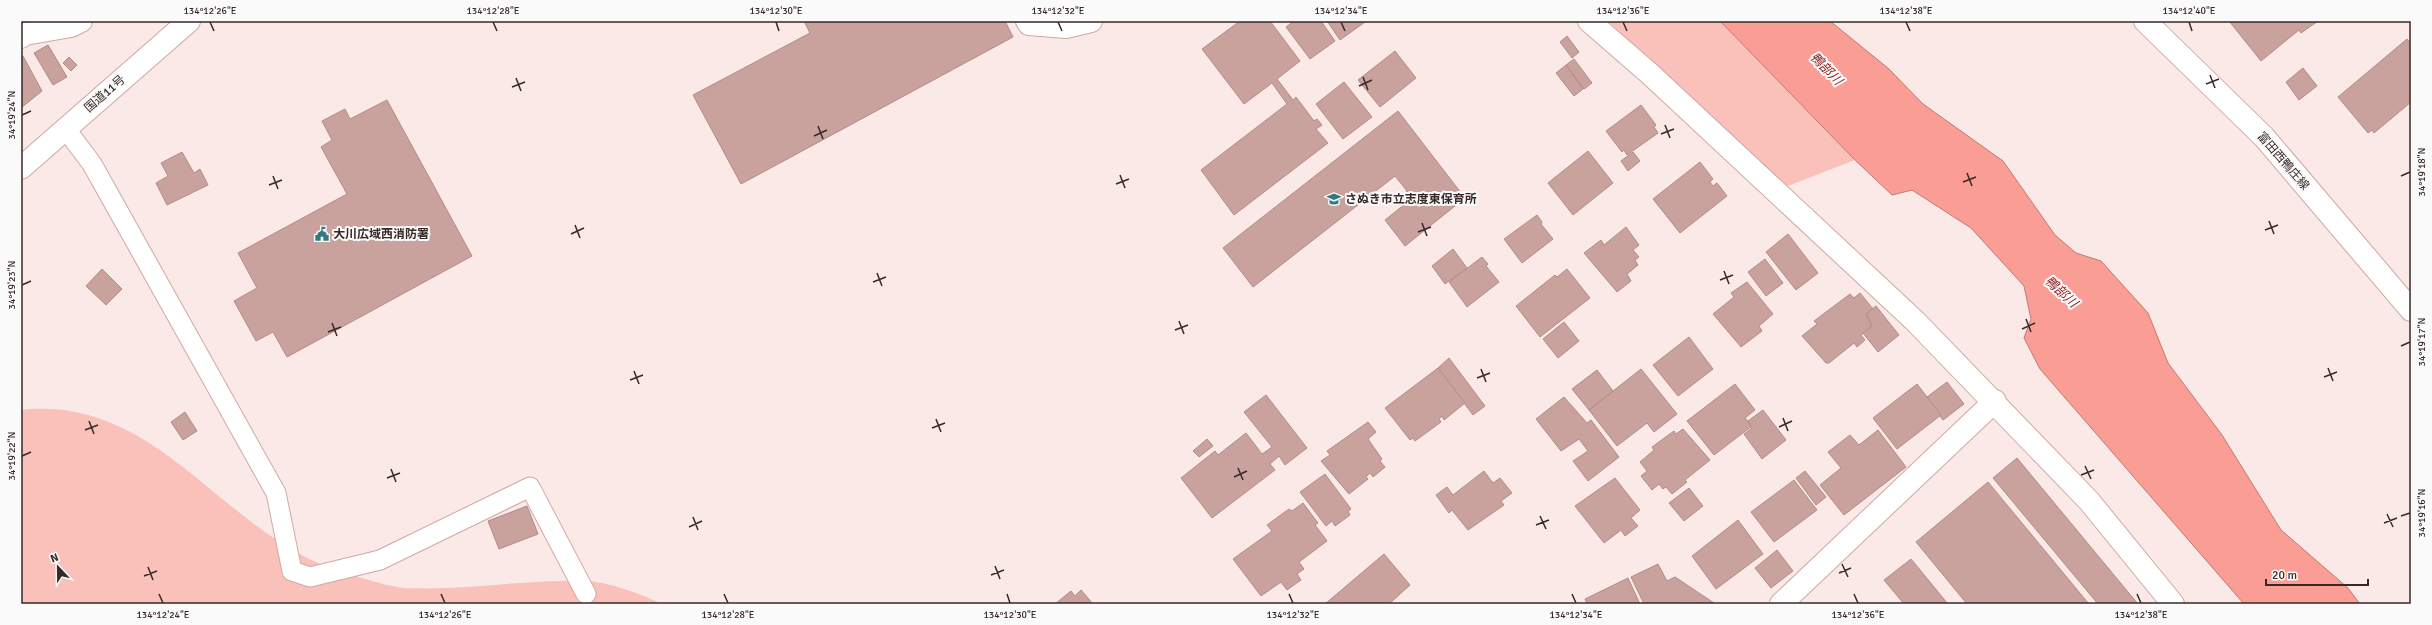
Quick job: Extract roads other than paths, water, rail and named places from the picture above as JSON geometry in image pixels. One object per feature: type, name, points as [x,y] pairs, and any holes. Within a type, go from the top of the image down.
[{"type":"main road","points":[[21,37],[25,34],[71,26],[81,21]]},
{"type":"main road","name":"国道11号","points":[[21,168],[189,21]]},
{"type":"main road","points":[[1027,21],[1029,24],[1066,27],[1091,21]]},
{"type":"main road","points":[[1589,21],[1650,74],[1915,321],[1995,401],[2089,500],[2173,604]]},
{"type":"main road","name":"富田西鴨庄線","points":[[2145,21],[2264,137],[2411,310]]},
{"type":"main road","points":[[1781,604],[1995,401]]},
{"type":"lane","points":[[66,128],[92,164],[276,493],[292,571],[310,577],[380,560],[530,487],[586,594]]},
{"type":"water","name":"鴨部川","points":[[1720,21],[1830,21],[1889,69],[1923,104],[2003,161],[2055,235],[2076,253],[2101,261],[2148,313],[2168,363],[2222,435],[2281,530],[2348,588],[2360,604],[2244,604],[2040,369],[2024,338],[2031,319],[2024,286],[1971,228],[1912,190],[1892,195],[1855,160]]},
{"type":"place","name":"さぬき市立志度東保育所","points":[[1334,199]]},
{"type":"place","name":"大川広域西消防署","points":[[322,234]]}]
